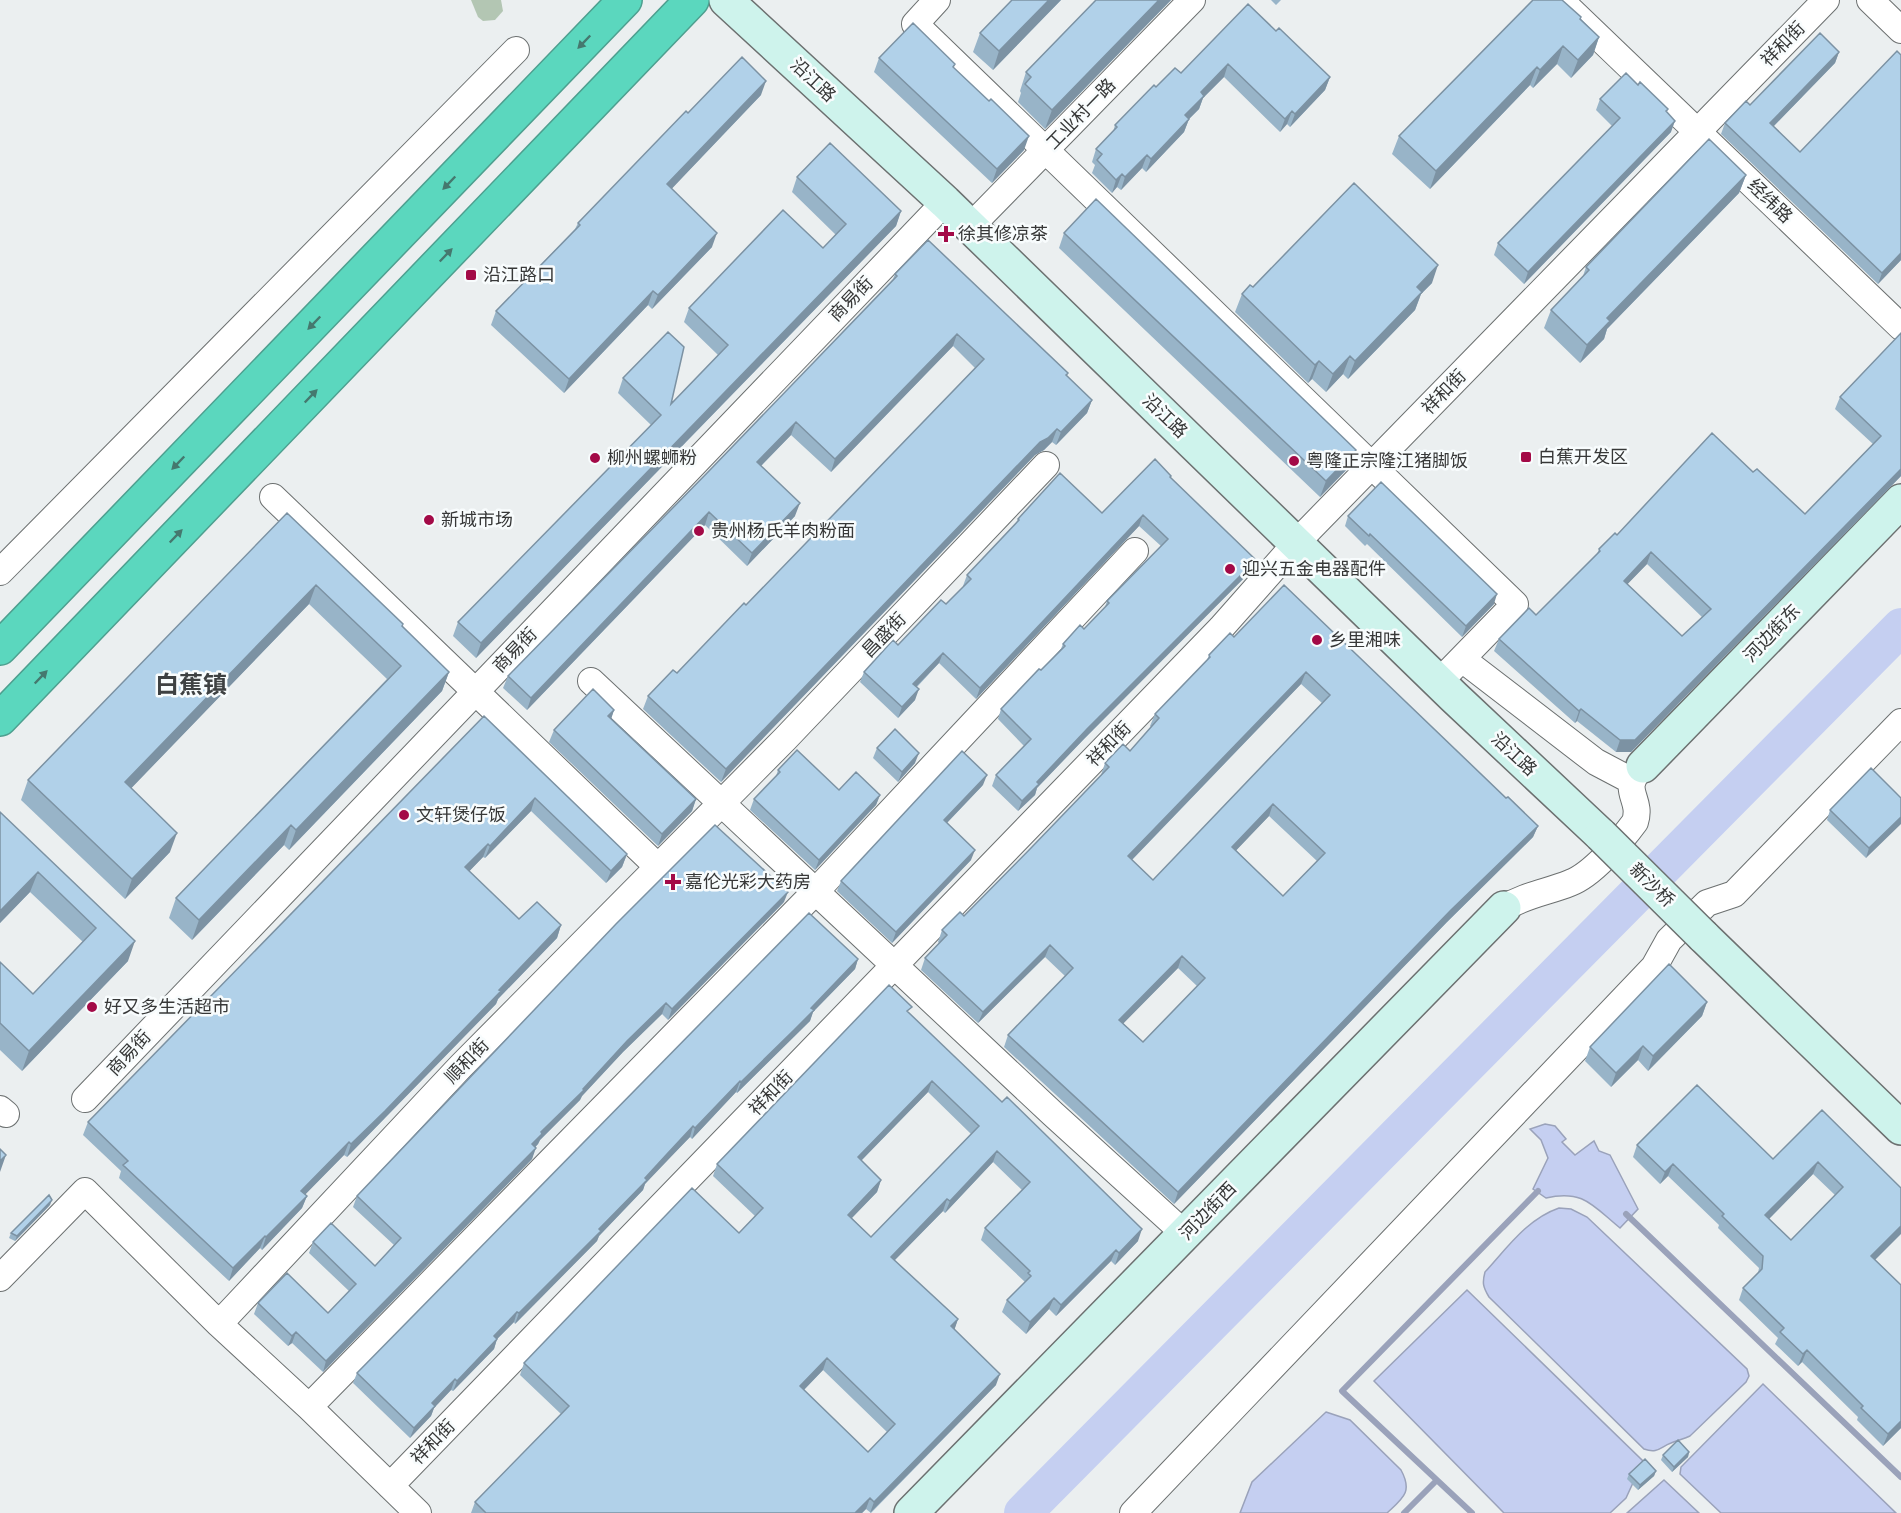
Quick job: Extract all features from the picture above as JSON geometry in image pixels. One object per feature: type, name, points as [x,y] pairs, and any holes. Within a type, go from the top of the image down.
[{"type":"highway","points":[[0,648],[625,0]]},
{"type":"highway","points":[[0,719],[692,0]]},
{"type":"street","name":"沿江路","points":[[726,0],[945,202],[1439,682],[1601,835]]},
{"type":"street","points":[[937,0],[915,24],[1515,604],[1439,682]]},
{"type":"street","name":"工业村一路","points":[[969,227],[1192,0]]},
{"type":"street","name":"经纬路","points":[[1560,0],[1901,327]]},
{"type":"street","name":"祥和街","points":[[390,1486],[1221,628],[1297,542],[1826,0]]},
{"type":"street","points":[[1870,0],[1901,30]]},
{"type":"street","points":[[0,572],[516,50]]},
{"type":"street","name":"商易街","points":[[85,1099],[945,202]]},
{"type":"street","name":"昌盛街","points":[[721,803],[1046,465]]},
{"type":"street","points":[[273,497],[658,867]]},
{"type":"street","name":"河边街东","points":[[1637,773],[1901,501]]},
{"type":"street","points":[[309,1407],[816,891],[1135,551]]},
{"type":"street","points":[[1462,658],[1596,762],[1637,773],[1631,789],[1638,814],[1635,822],[1589,872],[1570,883],[1525,897],[1504,908]]},
{"type":"street","points":[[591,681],[1185,1234]]},
{"type":"street","points":[[1133,1513],[1654,967],[1669,940],[1707,903],[1734,894],[1901,722]]},
{"type":"street","name":"順和街","points":[[219,1324],[461,1066],[721,803]]},
{"type":"street","name":"新沙桥","points":[[1601,835],[1901,1128]]},
{"type":"street","name":"河边街西","points":[[911,1513],[1504,908]]},
{"type":"street","points":[[0,1278],[85,1191],[219,1324],[418,1513]]},
{"type":"green space","points":[[471,0],[501,0],[503,11],[495,20],[483,21],[478,17]]},
{"type":"water","points":[[1545,1124],[1555,1126],[1566,1139],[1562,1142],[1575,1155],[1594,1141],[1599,1151],[1610,1155],[1638,1209],[1620,1228],[1587,1201],[1569,1196],[1546,1198],[1533,1189],[1548,1158],[1541,1140],[1530,1129]]},
{"type":"water","points":[[1559,1208],[1571,1209],[1587,1217],[1747,1369],[1749,1376],[1746,1382],[1690,1436],[1656,1450],[1644,1449],[1487,1294],[1483,1282],[1485,1272],[1527,1227]]},
{"type":"water","points":[[1467,1290],[1643,1461],[1626,1498],[1610,1513],[1504,1513],[1374,1381]]},
{"type":"water","points":[[1763,1384],[1896,1513],[1721,1513],[1680,1474],[1681,1467]]},
{"type":"water","points":[[1326,1412],[1350,1420],[1401,1470],[1406,1484],[1402,1499],[1387,1513],[1240,1513],[1252,1482]]},
{"type":"water","points":[[1664,1480],[1699,1513],[1627,1513]]},
{"type":"building","points":[[1012,0],[1049,0],[999,51],[980,33]]},
{"type":"building","points":[[1096,0],[1159,0],[1052,110],[1025,84],[1031,77],[1026,72]]},
{"type":"building","points":[[1533,0],[1562,0],[1599,37],[1578,60],[1563,46],[1540,70],[1537,67],[1436,171],[1399,136]]},
{"type":"building","points":[[1248,4],[1276,31],[1279,28],[1330,77],[1295,114],[1292,111],[1285,119],[1228,64],[1201,92],[1204,96],[1185,115],[1189,119],[1151,159],[1147,155],[1125,177],[1122,174],[1116,180],[1097,160],[1102,154],[1096,149],[1117,127],[1115,125],[1154,85],[1156,87],[1175,68],[1181,73]]},
{"type":"building","points":[[913,23],[955,64],[953,67],[989,101],[991,99],[1029,136],[997,169],[879,58]]},
{"type":"building","points":[[1820,33],[1839,52],[1770,123],[1800,152],[1897,51],[1901,55],[1901,253],[1882,273],[1725,123],[1746,101],[1750,105]]},
{"type":"building","points":[[742,57],[766,81],[667,184],[717,233],[658,295],[653,291],[569,379],[496,311],[686,111],[688,113]]},
{"type":"building","points":[[1626,73],[1638,85],[1640,82],[1668,109],[1666,111],[1675,121],[1528,272],[1498,243],[1620,118],[1600,99]]},
{"type":"building","points":[[1709,139],[1746,175],[1607,318],[1610,321],[1587,345],[1551,310],[1589,270],[1586,267]]},
{"type":"building","points":[[830,143],[901,211],[481,643],[458,622],[661,415],[623,378],[668,332],[684,347],[671,404],[728,345],[689,308],[783,210],[823,248],[846,224],[797,177]]},
{"type":"building","points":[[1354,183],[1438,265],[1417,287],[1422,292],[1355,361],[1350,356],[1333,374],[1319,361],[1315,365],[1242,294],[1250,285],[1253,287]]},
{"type":"building","points":[[1096,199],[1356,450],[1326,481],[1064,233]]},
{"type":"building","points":[[928,240],[1068,373],[1066,375],[1092,400],[1061,432],[1057,429],[1040,442],[726,769],[648,696],[673,670],[677,673],[744,603],[746,605],[984,359],[957,334],[835,459],[796,422],[757,462],[800,503],[752,553],[709,512],[531,698],[508,676],[897,276],[895,274]]},
{"type":"building","points":[[1901,333],[1901,469],[1635,740],[1620,740],[1581,709],[1579,711],[1499,639],[1529,608],[1536,615],[1615,533],[1617,535],[1712,433],[1753,472],[1757,469],[1805,514],[1881,436],[1840,397]],"holes":[[[1651,552],[1711,609],[1682,636],[1624,581]]]},
{"type":"building","points":[[1155,459],[1170,477],[1256,560],[1087,729],[1022,801],[996,775],[1031,739],[1001,709],[1039,669],[1041,670],[1065,646],[1063,644],[1080,625],[1084,629],[1109,603],[1107,601],[1168,539],[1143,515],[980,688],[943,653],[913,684],[919,689],[902,707],[864,672],[893,640],[898,645],[941,600],[946,604],[971,579],[967,575],[1060,473],[1102,513]]},
{"type":"building","points":[[1381,482],[1497,594],[1466,626],[1370,534],[1369,536],[1348,516]]},
{"type":"building","points":[[287,513],[403,624],[402,626],[449,672],[296,830],[291,825],[199,920],[176,898],[401,666],[316,585],[125,782],[177,833],[132,879],[28,780]]},
{"type":"building","points":[[1284,585],[1538,826],[1451,910],[1178,1192],[1008,1035],[1073,968],[1050,945],[983,1012],[925,958],[947,935],[942,930],[960,912],[964,916],[1031,848],[1109,767],[1105,763],[1123,744],[1130,751],[1159,718],[1155,714],[1230,633],[1234,637]],"holes":[[[1306,672],[1330,695],[1153,880],[1128,856]],[[1273,804],[1325,853],[1283,896],[1232,847]],[[1182,956],[1205,978],[1143,1042],[1119,1020]]]},
{"type":"building","points":[[593,689],[614,710],[608,716],[696,799],[662,834],[554,730]]},
{"type":"building","points":[[484,716],[627,854],[611,871],[535,798],[490,846],[488,844],[465,867],[519,919],[537,902],[561,925],[385,1111],[351,1144],[349,1142],[301,1191],[307,1196],[233,1268],[123,1165],[128,1161],[88,1122]]},
{"type":"building","points":[[895,729],[919,753],[902,772],[877,748]]},
{"type":"building","points":[[797,750],[839,790],[856,772],[880,795],[819,860],[754,799]]},
{"type":"building","points":[[962,751],[987,775],[944,820],[975,850],[896,932],[841,881]]},
{"type":"building","points":[[1871,768],[1901,798],[1901,817],[1869,848],[1830,810]]},
{"type":"building","points":[[0,812],[135,941],[29,1051],[0,1023],[0,962],[33,994],[96,928],[38,872],[0,911]]},
{"type":"building","points":[[715,825],[788,892],[672,1009],[666,1003],[627,1041],[584,1090],[541,1132],[542,1134],[532,1144],[536,1148],[326,1361],[296,1332],[292,1336],[258,1303],[287,1273],[328,1313],[356,1284],[313,1242],[331,1223],[375,1266],[401,1238],[357,1196],[616,924]]},
{"type":"building","points":[[809,913],[858,959],[811,1008],[814,1010],[695,1128],[693,1126],[645,1178],[647,1180],[599,1229],[601,1231],[494,1336],[497,1339],[457,1381],[455,1379],[432,1403],[435,1406],[414,1428],[357,1373]]},
{"type":"building","points":[[1669,964],[1707,1002],[1653,1056],[1643,1046],[1616,1073],[1590,1047]]},
{"type":"building","points":[[889,985],[912,1007],[907,1011],[1002,1102],[1007,1097],[1142,1229],[1119,1253],[1116,1250],[1061,1305],[1054,1298],[1030,1322],[1007,1300],[1031,1276],[1028,1273],[1030,1271],[985,1228],[1030,1182],[997,1151],[950,1201],[947,1199],[891,1257],[958,1319],[951,1326],[1000,1374],[874,1502],[870,1498],[855,1513],[486,1513],[475,1502],[569,1406],[524,1363],[692,1188],[739,1233],[763,1208],[717,1164]],"holes":[[[932,1081],[979,1126],[871,1237],[848,1215],[881,1180],[858,1157]],[[827,1358],[895,1424],[868,1452],[800,1386]]]},
{"type":"building","points":[[1697,1085],[1773,1159],[1822,1110],[1901,1188],[1901,1226],[1871,1256],[1901,1285],[1901,1421],[1888,1434],[1807,1350],[1803,1354],[1780,1332],[1784,1328],[1743,1288],[1762,1269],[1763,1256],[1673,1164],[1665,1172],[1637,1145]],"holes":[[[1818,1162],[1843,1187],[1791,1240],[1765,1215]]]},
{"type":"building","points":[[0,1149],[6,1155],[0,1161]]},
{"type":"building","points":[[49,1195],[52,1200],[17,1236],[11,1233]]},
{"type":"building","points":[[1678,1440],[1689,1452],[1674,1467],[1663,1455]]},
{"type":"building","points":[[1645,1459],[1656,1471],[1640,1485],[1629,1474]]},
{"type":"waterway","points":[[1023,1513],[1901,627]]},
{"type":"waterway","points":[[1472,1513],[1342,1391],[1538,1191]]},
{"type":"waterway","points":[[1626,1214],[1901,1477]]},
{"type":"waterway","points":[[1404,1513],[1437,1480]]},
{"type":"place","name":"徐其修凉茶","points":[[946,234]]},
{"type":"place","name":"沿江路口","points":[[471,275]]},
{"type":"place","name":"白蕉开发区","points":[[1526,457]]},
{"type":"place","name":"柳州螺蛳粉","points":[[595,458]]},
{"type":"place","name":"粤隆正宗隆江猪脚饭","points":[[1294,461]]},
{"type":"place","name":"新城市场","points":[[429,520]]},
{"type":"place","name":"贵州杨氏羊肉粉面","points":[[699,531]]},
{"type":"place","name":"迎兴五金电器配件","points":[[1230,569]]},
{"type":"place","name":"乡里湘味","points":[[1317,640]]},
{"type":"place","name":"文轩煲仔饭","points":[[404,815]]},
{"type":"place","name":"嘉伦光彩大药房","points":[[673,882]]},
{"type":"place","name":"好又多生活超市","points":[[92,1007]]},
{"type":"district","name":"白蕉镇","points":[[191,685]]}]
